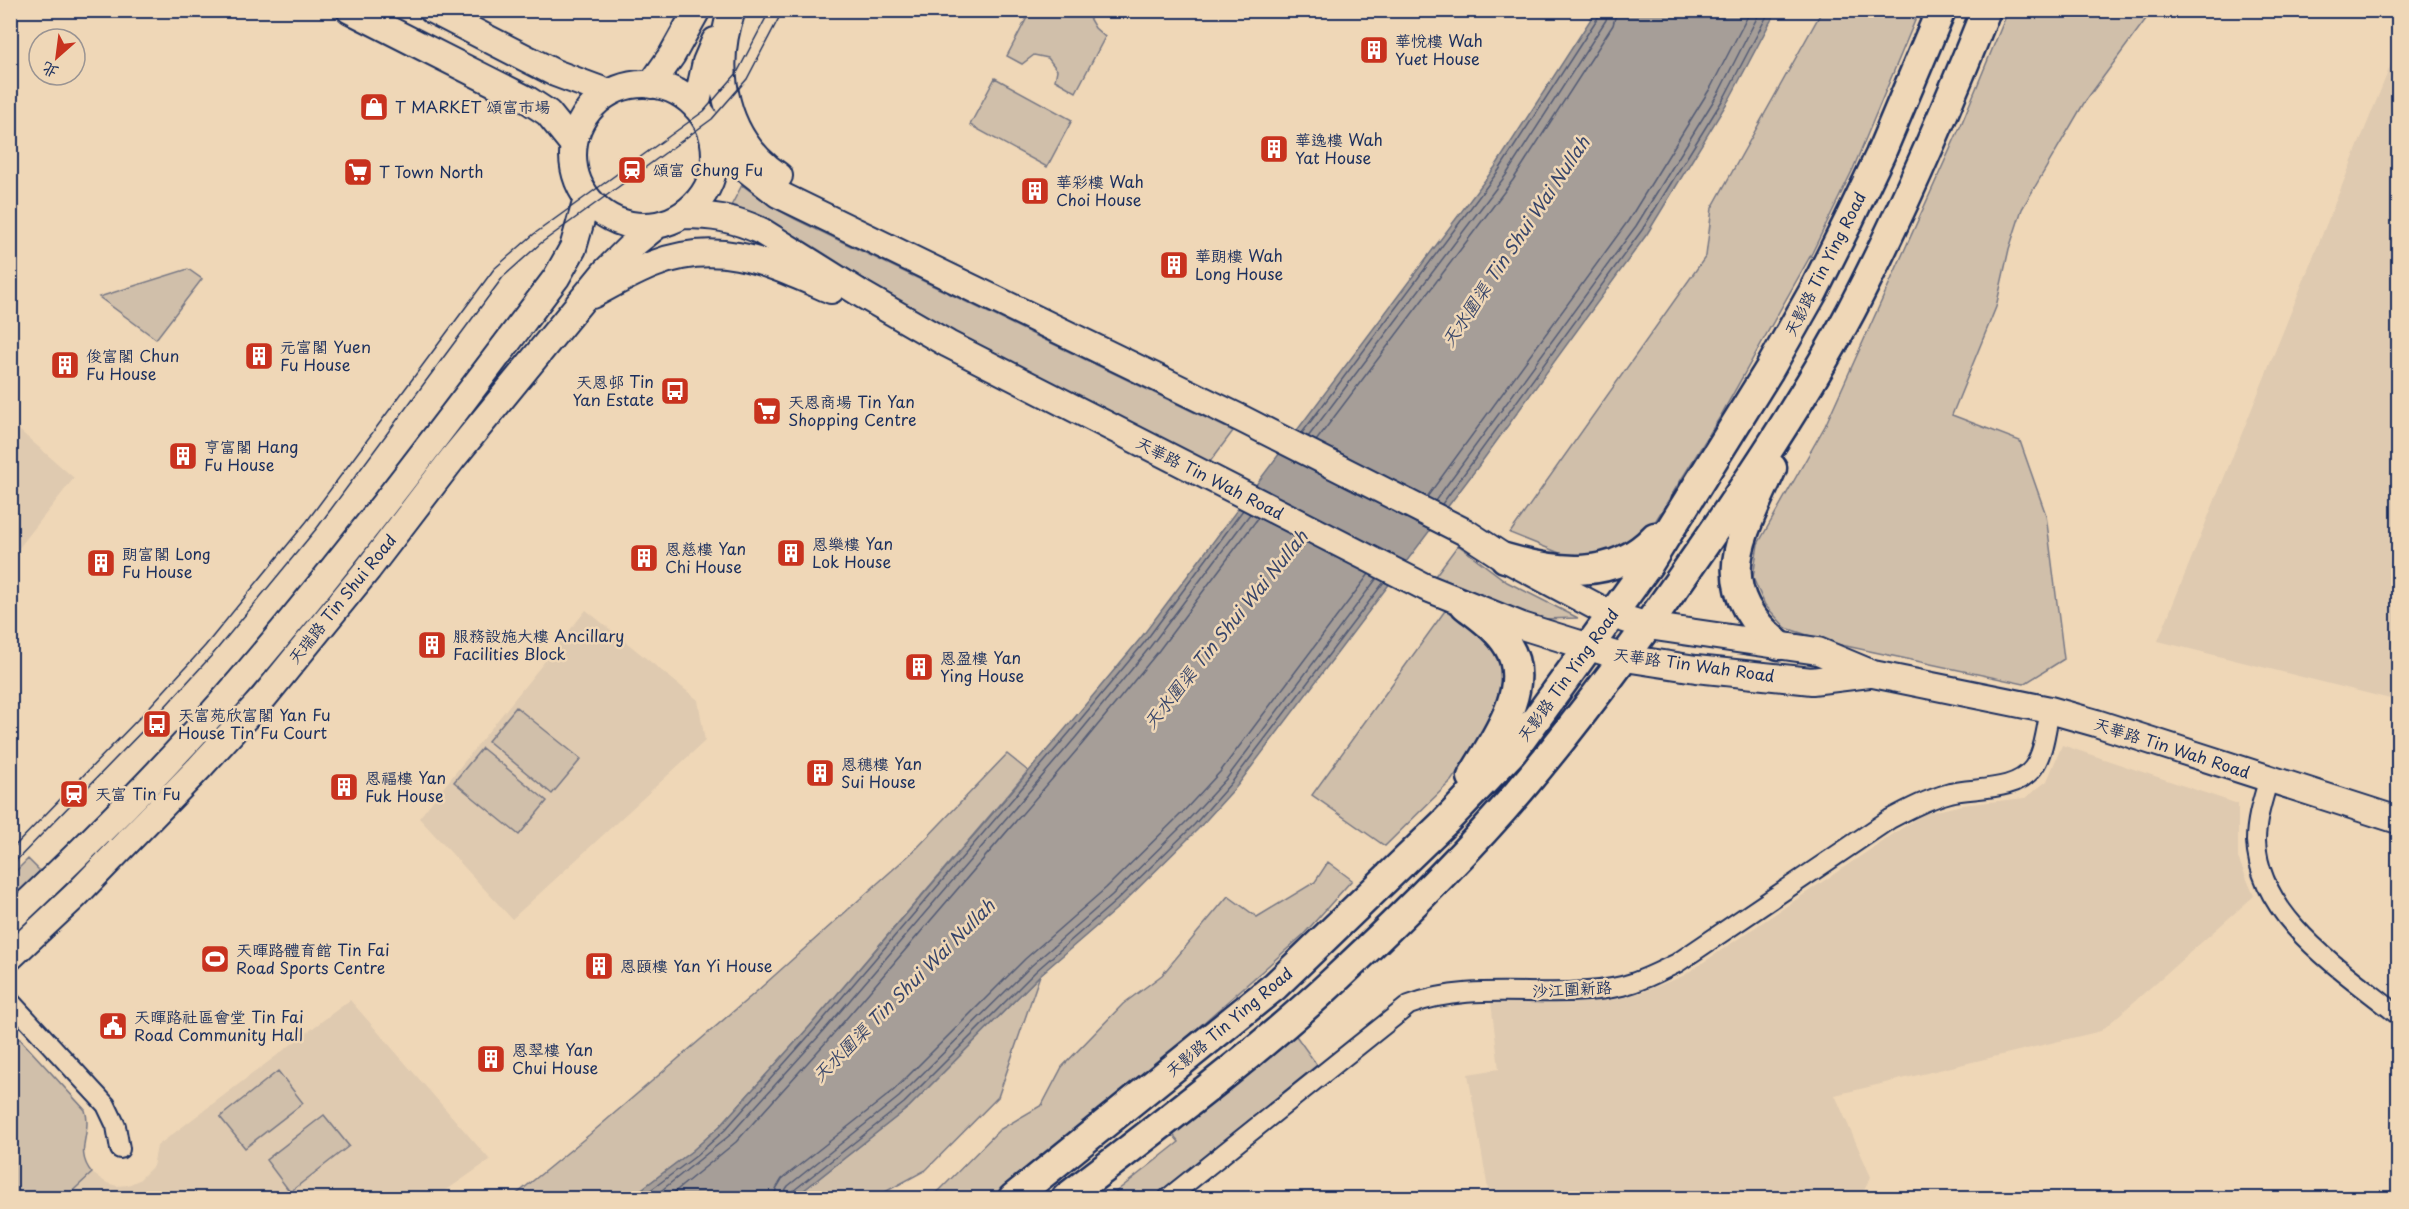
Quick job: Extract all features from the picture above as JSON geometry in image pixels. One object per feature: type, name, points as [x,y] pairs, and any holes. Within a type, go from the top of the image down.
[{"type":"main road","points":[[350,10],[528,100],[548,113],[573,144]]},
{"type":"main road","points":[[432,10],[555,73],[609,93]]},
{"type":"main road","points":[[651,85],[672,55],[697,10]]},
{"type":"main road","points":[[696,107],[706,62],[731,10]]},
{"type":"main road","points":[[731,10],[722,48],[723,86],[727,106],[745,142],[773,172],[931,269]]},
{"type":"main road","name":"天影路 Tin Ying Road","points":[[1013,1198],[1275,986],[1445,822],[1513,751],[1647,565],[1769,370],[1818,282],[1880,155],[1941,10]]},
{"type":"main road","name":"天影路 Tin Ying Road","points":[[1066,1198],[1252,1052],[1394,924],[1521,789],[1625,658],[1730,507],[1808,388],[1851,310],[1921,168],[1986,10]]},
{"type":"main road","points":[[636,85],[668,88],[683,96],[696,107],[711,131],[715,150],[714,169],[708,187],[697,203],[682,216],[656,226],[625,224],[598,210],[587,199],[578,183],[573,164],[573,144],[580,123],[592,106],[609,93],[636,85]]},
{"type":"main road","name":"天華路 Tin Wah Road","points":[[711,131],[740,164],[778,194],[1242,419],[1465,532],[1505,558],[1612,615],[1648,626],[1818,651],[1873,674],[2050,710],[2398,820]]},
{"type":"main road","name":"天瑞路 Tin Shui Road","points":[[10,919],[57,875],[161,767],[242,679],[347,553],[556,278],[576,240],[587,199]]},
{"type":"main road","name":"天華路 Tin Wah Road","points":[[682,216],[711,215],[737,221],[761,231],[906,320],[983,363],[1425,587],[1465,604],[1588,648],[1625,658],[1696,669],[1812,681],[1873,674]]},
{"type":"main road","name":"天瑞路 Tin Shui Road","points":[[10,957],[76,895],[264,697],[368,569],[453,458],[605,272],[656,226]]},
{"type":"main road","points":[[584,299],[652,264],[672,258],[713,252],[756,259],[906,320]]},
{"type":"main road","points":[[1779,645],[1762,631],[1741,597],[1735,570],[1736,557],[1751,516],[1808,388]]},
{"type":"main road","points":[[1505,558],[1537,567],[1568,571],[1606,567],[1627,560],[1646,547],[1682,510]]},
{"type":"main road","points":[[1445,822],[1507,714],[1516,678],[1515,659],[1508,645],[1492,626],[1465,604]]},
{"type":"street","name":"沙江圍新路","points":[[1168,1198],[1409,1005],[1428,998],[1452,994],[1594,990],[1622,986],[1646,979],[1677,963],[1890,819],[1920,803],[1950,793],[2017,782],[2034,766],[2041,752],[2050,710]]},
{"type":"street","points":[[2269,778],[2259,810],[2256,838],[2259,864],[2271,894],[2280,909],[2304,937],[2398,1015]]},
{"type":"street","points":[[10,1001],[106,1105],[116,1126],[120,1149]]},
{"type":"shaded area","points":[[1031,10],[1085,11],[1095,28],[1105,37],[1076,92],[1055,80],[1057,70],[1048,58],[1034,55],[1022,64],[1007,56]]},
{"type":"shaded area","points":[[1822,11],[1919,11],[1853,169],[1812,253],[1720,417],[1653,525],[1639,540],[1590,559],[1562,554],[1510,533],[1706,256],[1712,208]]},
{"type":"shaded area","points":[[2008,11],[2150,11],[2084,103],[2022,209],[2009,249],[1996,307],[1952,415],[2020,441],[2046,515],[2064,659],[2024,684],[1832,643],[1786,628],[1765,605],[1753,578],[1758,544],[1825,426],[1961,125]]},
{"type":"shaded area","points":[[2370,11],[2398,11],[2398,18],[2373,16]]},
{"type":"shaded area","points":[[2398,47],[2398,701],[2158,641]]},
{"type":"shaded area","points":[[995,78],[1072,120],[1047,167],[970,125]]},
{"type":"shaded area","points":[[742,185],[771,206],[795,219],[1233,431],[1209,463],[1097,407],[913,310],[778,226],[731,206]]},
{"type":"shaded area","points":[[188,269],[202,279],[156,339],[99,297]]},
{"type":"shaded area","points":[[11,423],[74,478],[11,558]]},
{"type":"shaded area","points":[[1458,545],[1507,582],[1578,618],[1542,619],[1503,606],[1435,576]]},
{"type":"shaded area","points":[[1447,608],[1478,627],[1508,672],[1487,729],[1451,781],[1385,846],[1312,795]]},
{"type":"shaded area","points":[[586,610],[698,700],[705,741],[512,919],[419,818]]},
{"type":"shaded area","points":[[516,707],[581,759],[552,794],[488,741]]},
{"type":"shaded area","points":[[2062,745],[2238,804],[2238,858],[2254,896],[2101,1031],[1835,1095],[1871,1177],[1860,1198],[1542,1198],[1489,1195],[1468,1074],[1499,1069],[1491,1002],[1592,1002],[1640,993],[1683,976],[1923,814],[1962,805],[2025,798],[2047,781]]},
{"type":"shaded area","points":[[482,748],[547,801],[519,835],[454,782]]},
{"type":"shaded area","points":[[1007,754],[1028,771],[810,1026],[720,1126],[692,1151],[630,1198],[512,1198],[756,992],[917,848]]},
{"type":"shaded area","points":[[28,859],[42,873],[11,903],[11,876]]},
{"type":"shaded area","points":[[1328,862],[1352,880],[1303,935],[1184,1040],[990,1198],[925,1198],[939,1191],[999,1130],[1042,1105],[1062,1067],[1123,1004],[1162,975],[1228,896],[1257,917],[1315,882]]},
{"type":"shaded area","points":[[1040,975],[998,1097],[926,1170],[874,1198],[794,1198],[909,1107]]},
{"type":"shaded area","points":[[350,1000],[490,1160],[435,1198],[65,1198],[92,1173],[107,1183],[117,1186],[128,1185],[139,1180],[153,1166],[157,1146]]},
{"type":"shaded area","points":[[1294,1033],[1317,1065],[1154,1198],[1108,1198],[1179,1142],[1170,1131]]},
{"type":"shaded area","points":[[11,1039],[20,1039],[85,1110],[87,1127],[84,1157],[92,1173],[65,1198],[11,1198]]},
{"type":"shaded area","points":[[278,1071],[303,1103],[245,1148],[220,1117]]},
{"type":"shaded area","points":[[324,1115],[349,1146],[290,1192],[266,1160]]},
{"type":"water","name":"天水圍渠 Tin Shui Wai Nullah","points":[[1596,11],[1776,11],[1730,98],[1647,234],[1480,464],[1237,786],[1198,829],[1121,905],[1040,975],[909,1107],[794,1198],[630,1198],[692,1151],[720,1126],[810,1026],[1140,639],[1495,167]]},
{"type":"tram line","points":[[10,851],[143,714],[205,646],[307,521],[494,269],[534,234],[704,111],[737,73],[770,10]]},
{"type":"tram line","points":[[10,867],[151,722],[213,654],[317,528],[503,277],[541,243],[712,119],[747,79],[783,10]]},
{"type":"place","name":"華悅樓 Wah Yuet House","points":[[1374,50]]},
{"type":"place","name":"T MARKET 頌富市場","points":[[374,107]]},
{"type":"place","name":"華逸樓 Wah Yat House","points":[[1274,149]]},
{"type":"place","name":"頌富 Chung Fu","points":[[632,170]]},
{"type":"place","name":"T Town North","points":[[358,172]]},
{"type":"place","name":"華彩樓 Wah Choi House","points":[[1035,191]]},
{"type":"place","name":"華朗樓 Wah Long House","points":[[1174,265]]},
{"type":"place","name":"元富閣 Yuen Fu House","points":[[259,356]]},
{"type":"place","name":"俊富閣 Chun Fu House","points":[[65,365]]},
{"type":"place","name":"天恩邨 Tin Yan Estate","points":[[675,391]]},
{"type":"place","name":"天恩商場 Tin Yan Shopping Centre","points":[[767,411]]},
{"type":"place","name":"亨富閣 Hang Fu House","points":[[183,456]]},
{"type":"place","name":"恩樂樓 Yan Lok House","points":[[791,553]]},
{"type":"place","name":"恩慈樓 Yan Chi House","points":[[644,558]]},
{"type":"place","name":"朗富閣 Long Fu House","points":[[101,563]]},
{"type":"place","name":"服務設施大樓 Ancillary Facilities Block","points":[[432,645]]},
{"type":"place","name":"恩盈樓 Yan Ying House","points":[[919,667]]},
{"type":"place","name":"天富苑欣富閣 Yan Fu House Tin Fu Court","points":[[157,724]]},
{"type":"place","name":"恩穗樓 Yan Sui House","points":[[820,773]]},
{"type":"place","name":"恩福樓 Yan Fuk House","points":[[344,787]]},
{"type":"place","name":"天富 Tin Fu","points":[[74,794]]},
{"type":"place","name":"天暉路體育館 Tin Fai Road Sports Centre","points":[[215,959]]},
{"type":"place","name":"恩頤樓 Yan Yi House","points":[[599,966]]},
{"type":"place","name":"天暉路社區會堂 Tin Fai Road Community Hall","points":[[113,1026]]},
{"type":"place","name":"恩翠樓 Yan Chui House","points":[[491,1059]]}]
